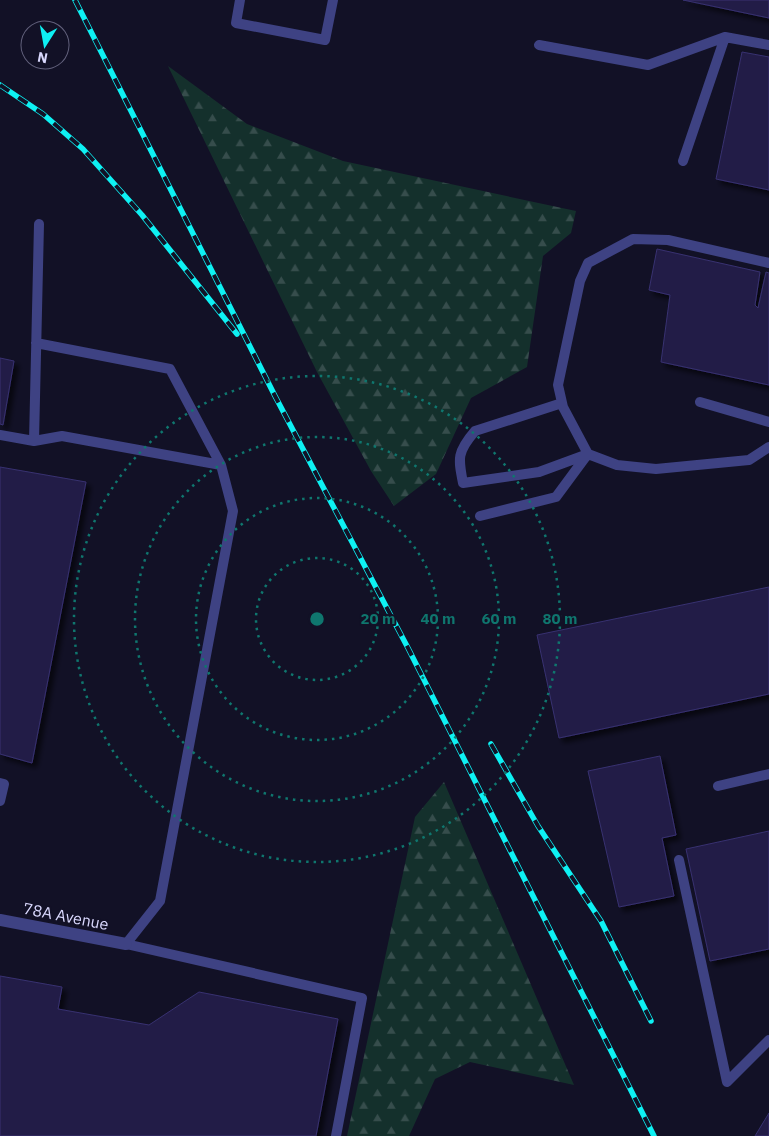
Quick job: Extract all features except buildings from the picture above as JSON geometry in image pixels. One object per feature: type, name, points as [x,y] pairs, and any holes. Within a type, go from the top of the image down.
[{"type":"street","name":"78A Avenue","points":[[0,920],[126,944]]},
{"type":"lane","points":[[240,0],[236,23],[325,40],[333,0]]},
{"type":"lane","points":[[539,45],[648,65],[725,37],[769,45]]},
{"type":"lane","points":[[684,161],[725,37]]},
{"type":"lane","points":[[34,441],[39,224]]},
{"type":"lane","points":[[588,454],[562,403],[558,385],[578,290],[588,263],[633,239],[668,240],[769,263]]},
{"type":"lane","points":[[36,343],[170,369],[221,466],[233,511],[160,902],[126,944],[362,998],[336,1136]]},
{"type":"lane","points":[[700,402],[769,422]]},
{"type":"lane","points":[[562,403],[475,431],[467,440],[458,458],[463,483],[540,472],[588,454],[617,465],[656,469],[749,460],[769,447]]},
{"type":"lane","points":[[0,435],[34,441],[62,436],[221,466]]},
{"type":"lane","points":[[480,516],[556,497],[588,454]]},
{"type":"lane","points":[[718,786],[769,774]]},
{"type":"lane","points":[[0,783],[4,784],[0,801]]},
{"type":"lane","points":[[679,860],[727,1082],[769,1040]]},
{"type":"green space","points":[[168,66],[247,124],[343,161],[576,211],[571,233],[543,256],[527,367],[471,398],[436,474],[394,506],[371,471],[317,372]]},
{"type":"green space","points":[[444,782],[574,1085],[470,1062],[435,1079],[409,1136],[347,1136],[415,817]]},
{"type":"railway","points":[[75,0],[275,396],[408,648],[654,1136]]},
{"type":"railway","points":[[0,85],[43,114],[83,149],[142,215],[237,334]]},
{"type":"railway","points":[[491,744],[538,826],[601,921],[651,1021]]}]
